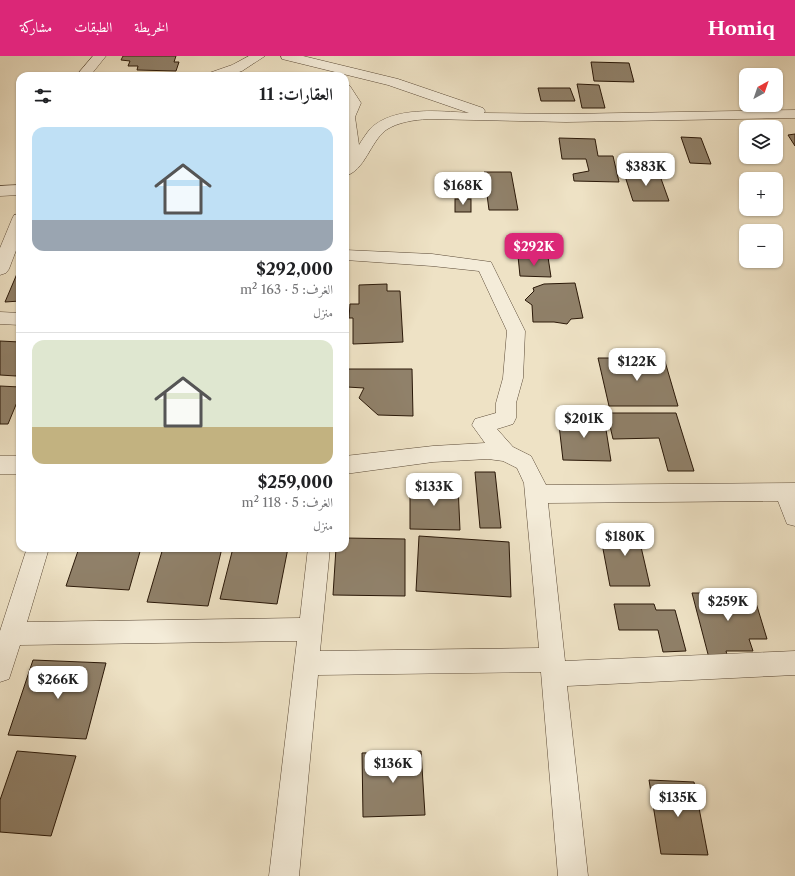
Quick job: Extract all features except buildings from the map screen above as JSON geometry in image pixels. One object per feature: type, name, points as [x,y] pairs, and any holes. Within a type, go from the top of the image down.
[{"type":"street","points":[[86,72],[100,56]]},
{"type":"street","points":[[226,72],[237,68],[259,56]]},
{"type":"street","points":[[287,56],[332,71],[349,56]]},
{"type":"street","points":[[349,74],[393,82],[496,117]]},
{"type":"street","points":[[349,95],[354,103],[349,115]]},
{"type":"street","points":[[350,167],[370,138],[379,129],[410,116],[597,118],[689,114],[795,114]]},
{"type":"street","points":[[349,142],[350,167]]},
{"type":"street","points":[[0,191],[16,190]]},
{"type":"street","points":[[0,270],[16,228]]},
{"type":"street","points":[[349,255],[432,260],[485,266],[516,331],[513,378],[506,403],[506,418],[482,424],[506,453]]},
{"type":"street","points":[[0,318],[16,318]]},
{"type":"street","points":[[349,464],[433,454],[488,451],[506,453],[524,462],[535,482],[574,876]]},
{"type":"street","points":[[0,465],[16,465]]},
{"type":"street","points":[[536,494],[790,492],[795,517]]},
{"type":"street","points":[[0,670],[37,552]]},
{"type":"street","points":[[284,876],[319,552]]},
{"type":"street","points":[[11,634],[310,629]]},
{"type":"street","points":[[306,663],[553,667],[795,663]]}]
